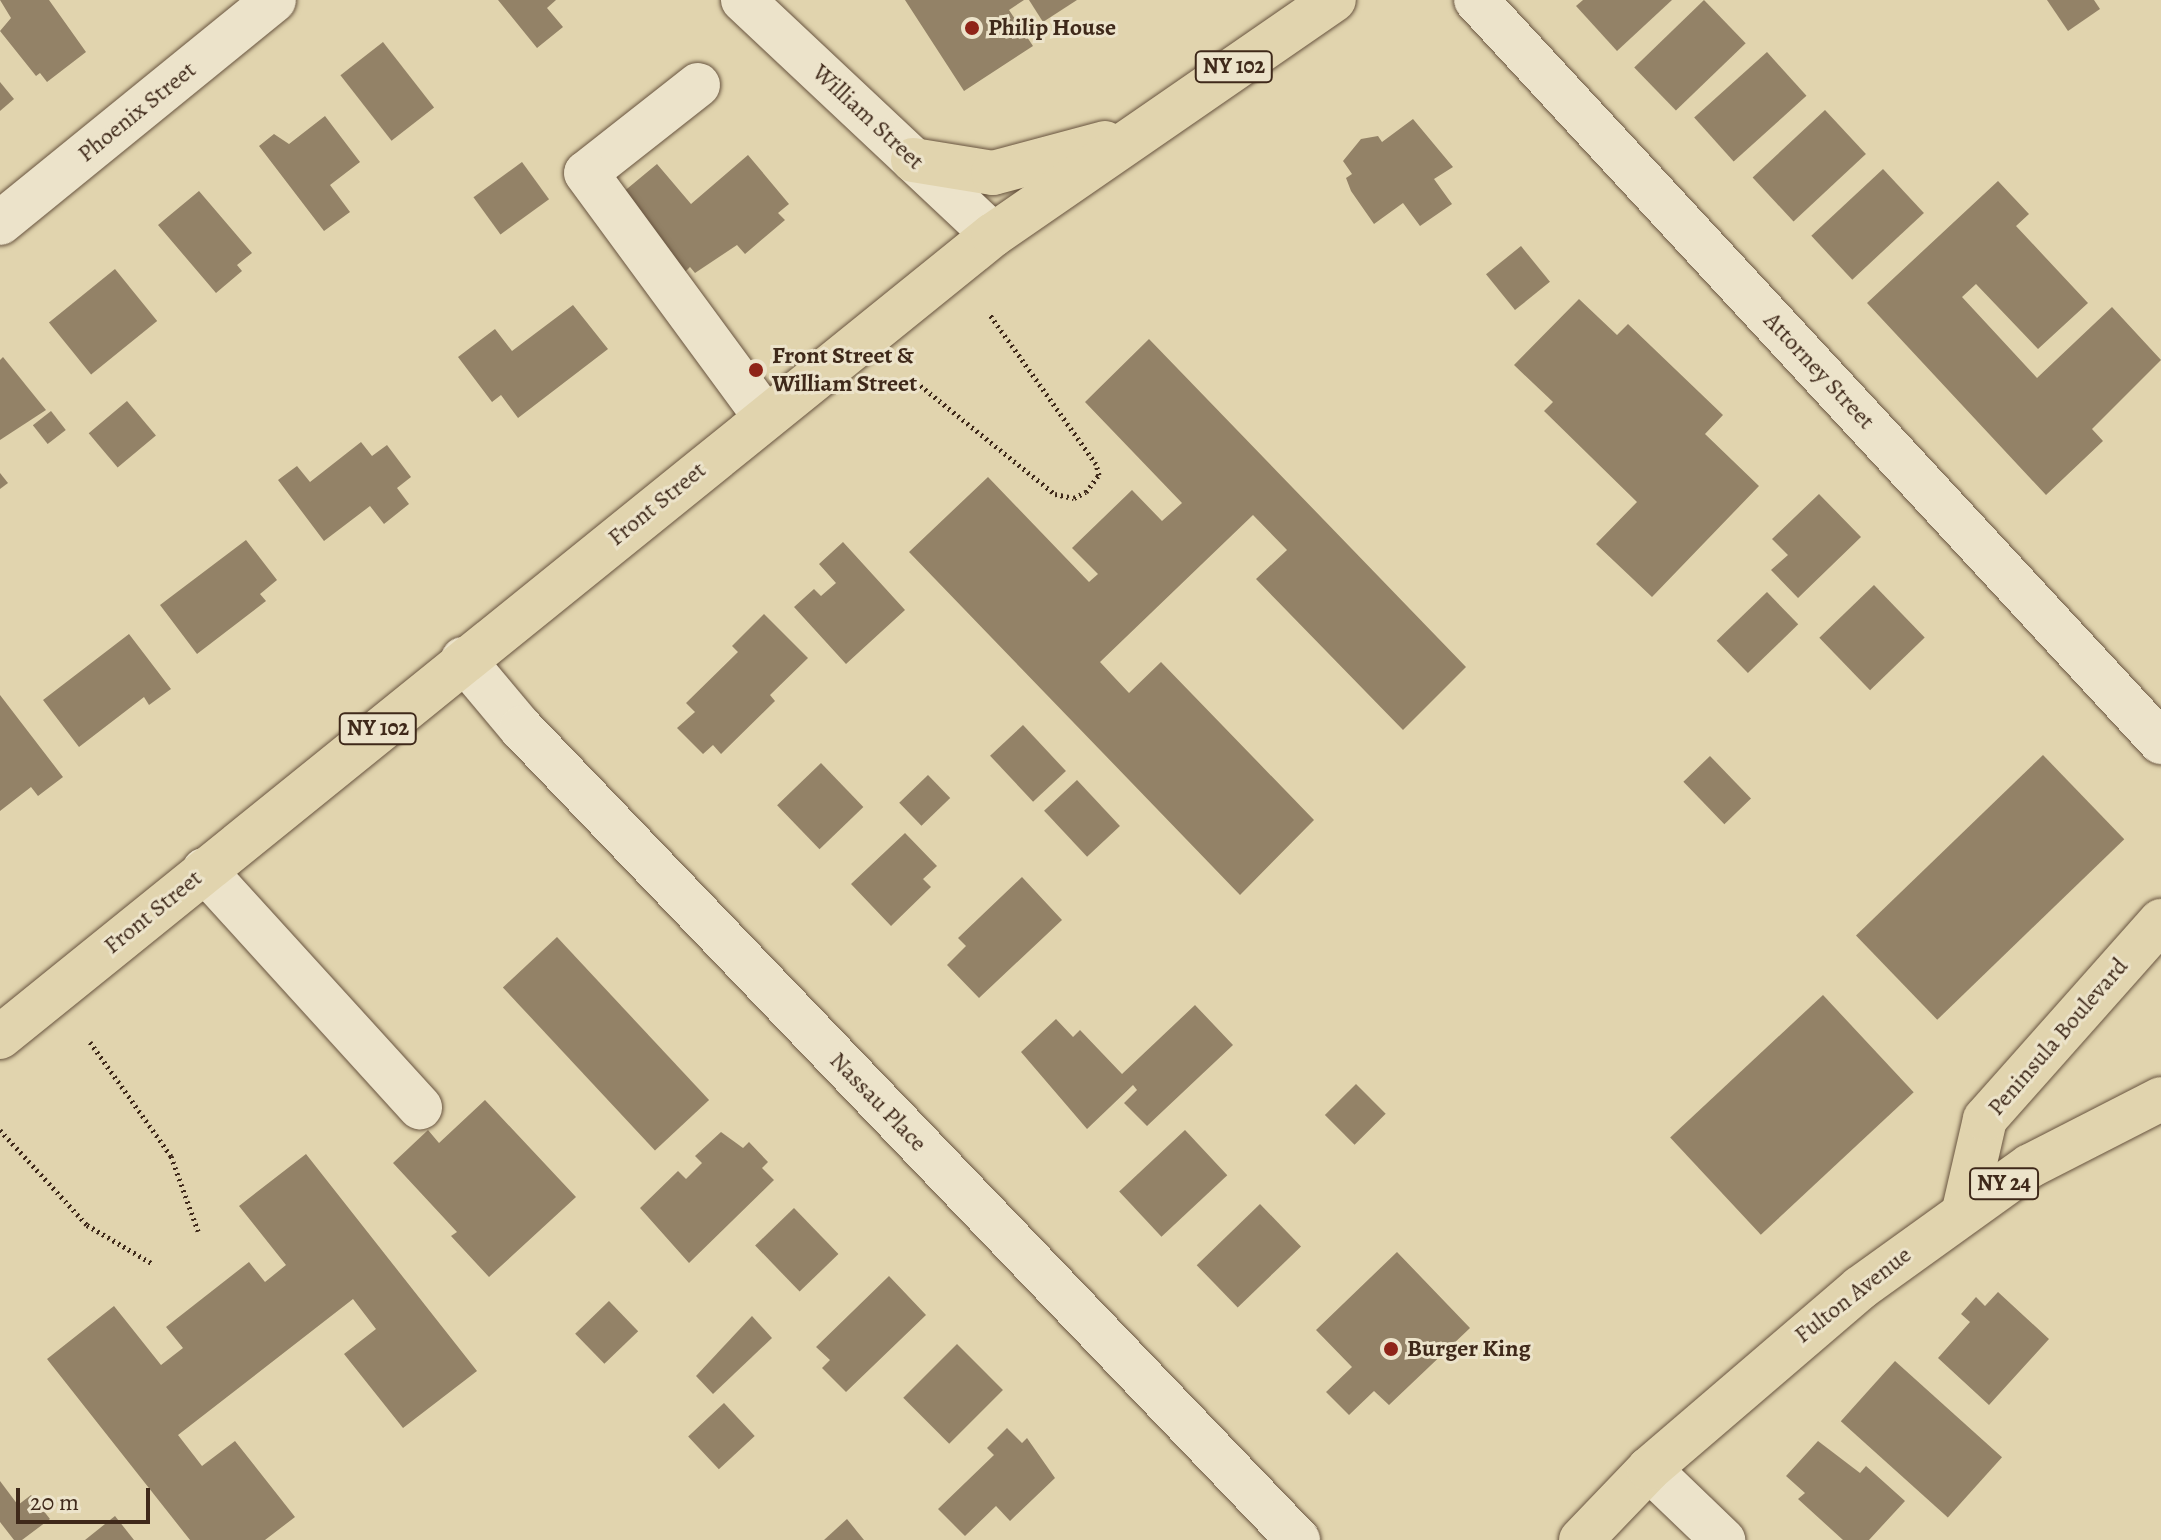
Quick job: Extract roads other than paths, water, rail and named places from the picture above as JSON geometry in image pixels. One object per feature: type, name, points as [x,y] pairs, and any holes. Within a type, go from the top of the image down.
[{"type":"main road","name":"Front Street","points":[[0,1037],[463,659],[993,235],[1326,2]]},
{"type":"main road","points":[[913,160],[993,173],[1135,135]]},
{"type":"main road","name":"Peninsula Boulevard","points":[[1964,1210],[1985,1119],[2161,921]]},
{"type":"main road","name":"Fulton Avenue","points":[[1581,1540],[1649,1469],[1793,1341],[1964,1210],[2093,1131],[2161,1099]]},
{"type":"street","name":"Phoenix Street","points":[[0,223],[274,0]]},
{"type":"street","name":"William Street","points":[[743,0],[993,235]]},
{"type":"street","name":"Attorney Street","points":[[1476,0],[2161,742]]},
{"type":"street","points":[[698,85],[586,173],[765,417]]},
{"type":"street","name":"Nassau Place","points":[[463,659],[531,738],[1298,1540]]},
{"type":"street","points":[[204,870],[420,1107]]},
{"type":"street","points":[[1649,1469],[1723,1540]]},
{"type":"place","name":"Philip House","points":[[972,28]]},
{"type":"place","name":"Front Street & William Street","points":[[756,370]]},
{"type":"place","name":"Burger King","points":[[1391,1349]]}]
